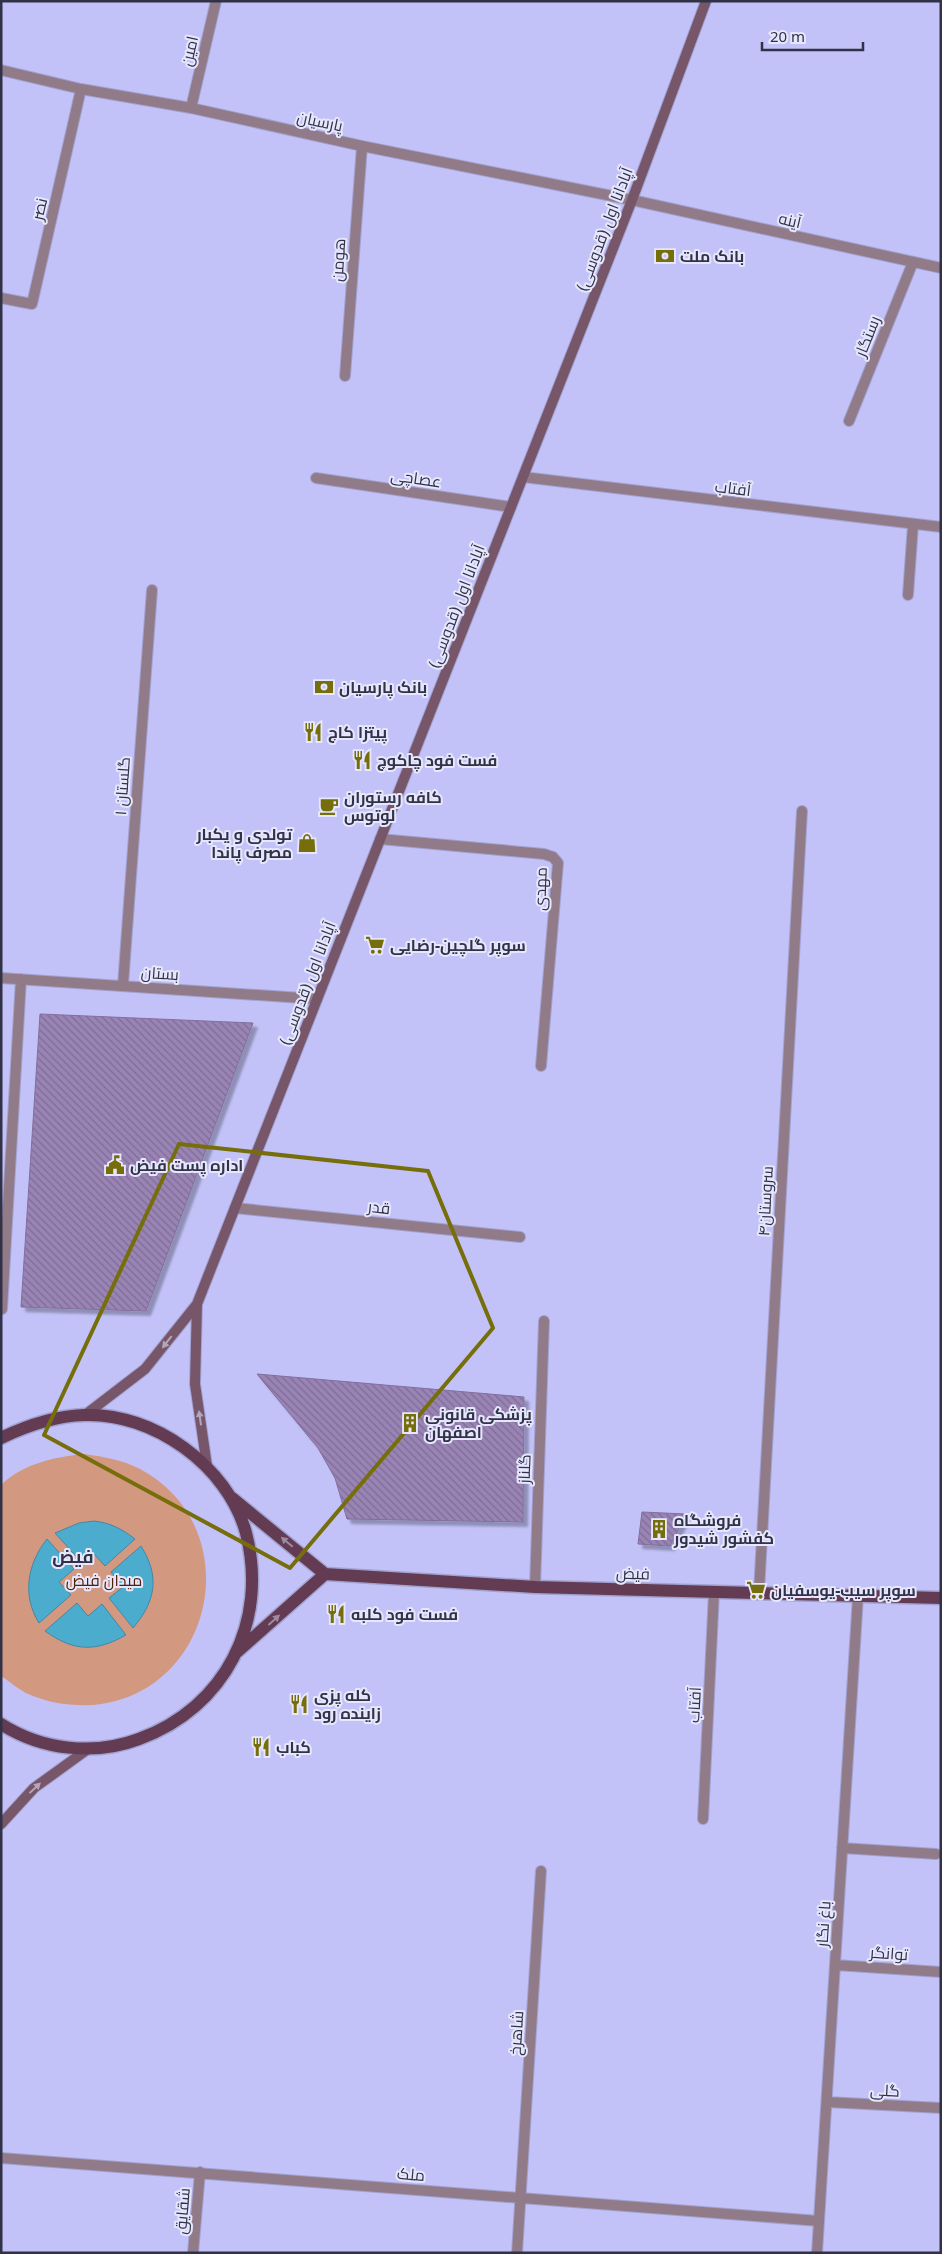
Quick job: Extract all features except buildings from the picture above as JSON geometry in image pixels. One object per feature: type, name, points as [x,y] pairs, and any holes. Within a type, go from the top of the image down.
[{"type":"main road","name":"آپادانا اول (قدوسی)","points":[[197,1304],[632,200],[706,1]]},
{"type":"main road","points":[[85,1414],[145,1369],[197,1304]]},
{"type":"main road","points":[[197,1304],[195,1384],[207,1466]]},
{"type":"main road","points":[[1,1438],[26,1426],[55,1418],[85,1414],[119,1418],[152,1428],[181,1444],[207,1466],[229,1495],[246,1532],[252,1572],[250,1613],[237,1652],[218,1684],[192,1711],[160,1731],[125,1744],[88,1749],[50,1745],[15,1733],[1,1724]]},
{"type":"main road","points":[[229,1495],[325,1574],[237,1652]]},
{"type":"main road","name":"فیض","points":[[325,1574],[535,1587],[941,1598]]},
{"type":"main road","points":[[1,1824],[34,1788],[88,1749]]},
{"type":"street","name":"امین","points":[[191,108],[216,1]]},
{"type":"street","name":"پارسیان","points":[[1,70],[82,89],[191,108],[362,146],[632,200]]},
{"type":"street","name":"نصر","points":[[1,298],[32,304],[82,89]]},
{"type":"street","name":"هومن","points":[[345,376],[362,146]]},
{"type":"street","name":"آینه","points":[[632,200],[941,268]]},
{"type":"street","name":"رستگار","points":[[849,421],[913,262]]},
{"type":"street","name":"آفتاب","points":[[523,477],[941,528]]},
{"type":"street","name":"عصاچی","points":[[316,478],[510,507]]},
{"type":"street","points":[[908,595],[913,525]]},
{"type":"street","name":"گلستان ۱","points":[[123,985],[152,590]]},
{"type":"street","name":"سروستان۴","points":[[759,1592],[802,811]]},
{"type":"street","name":"مهدی","points":[[380,840],[544,854],[553,857],[558,863],[541,1066]]},
{"type":"street","name":"بستان","points":[[1,978],[317,999]]},
{"type":"street","points":[[2,1309],[21,979]]},
{"type":"street","name":"قدر","points":[[235,1208],[520,1237]]},
{"type":"street","name":"گلناز","points":[[535,1587],[544,1321]]},
{"type":"street","name":"آفتاب","points":[[703,1819],[714,1592]]},
{"type":"street","name":"باغ نگار","points":[[817,2253],[858,1596]]},
{"type":"street","points":[[842,1848],[936,1854]]},
{"type":"street","name":"شاهرخ","points":[[517,2253],[541,1871]]},
{"type":"street","name":"توانگر","points":[[835,1965],[941,1972]]},
{"type":"street","name":"گلی","points":[[827,2102],[941,2108]]},
{"type":"street","name":"ملک","points":[[1,2158],[819,2221]]},
{"type":"street","name":"شقایق","points":[[194,2253],[200,2172]]},
{"type":"highlighted area","points":[[179,1144],[428,1171],[493,1328],[290,1568],[44,1435]]},
{"type":"green space","name":"میدان فیض","points":[[85,1454],[113,1459],[134,1466],[174,1495],[196,1529],[205,1566],[204,1605],[191,1641],[168,1672],[135,1694],[93,1705],[67,1704],[42,1699],[23,1691],[1,1676],[1,1485],[20,1471],[40,1462]]},
{"type":"water","points":[[94,1521],[116,1527],[135,1539],[105,1566],[93,1553],[82,1563],[55,1533],[79,1523]]},
{"type":"water","points":[[47,1539],[74,1569],[59,1582],[71,1595],[39,1623],[30,1602],[29,1580],[35,1559]]},
{"type":"water","points":[[141,1546],[151,1568],[153,1588],[147,1608],[133,1628],[109,1598],[123,1587],[111,1572]]},
{"type":"water","points":[[77,1603],[88,1616],[102,1604],[126,1635],[115,1641],[95,1647],[85,1647],[66,1643],[45,1631]]},
{"type":"place","name":"بانک ملت","points":[[665,256]]},
{"type":"place","name":"بانک پارسیان","points":[[324,687]]},
{"type":"place","name":"پیتزا کاج","points":[[313,732]]},
{"type":"place","name":"فست فود چاکوچ","points":[[362,760]]},
{"type":"place","name":"کافه رستوران لوتوس","points":[[329,806]]},
{"type":"place","name":"تولدی و یکبار مصرف پاندا","points":[[307,843]]},
{"type":"place","name":"سوپر گلچین-رضایی","points":[[375,945]]},
{"type":"place","name":"اداره پست فیض","points":[[115,1165]]},
{"type":"place","name":"پزشکی قانونی اصفهان","points":[[410,1423]]},
{"type":"place","name":"فروشگاه کفشور شیدور","points":[[659,1529]]},
{"type":"place","name":"سوپر سیب-یوسفیان","points":[[756,1590]]},
{"type":"place","name":"فست فود کلبه","points":[[336,1614]]},
{"type":"place","name":"کله پزی زاینده رود","points":[[299,1704]]},
{"type":"place","name":"کباب","points":[[261,1747]]},
{"type":"district","name":"فیض","points":[[73,1557]]}]
